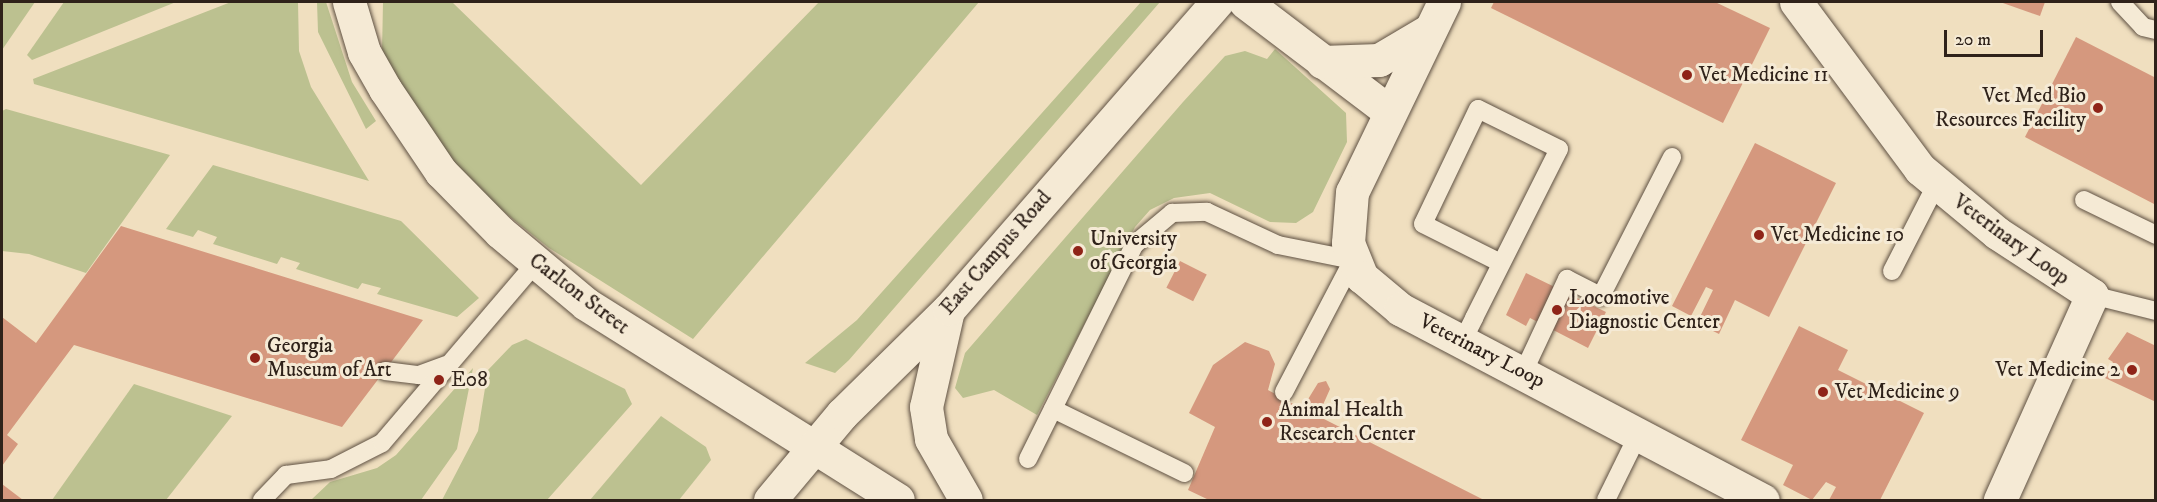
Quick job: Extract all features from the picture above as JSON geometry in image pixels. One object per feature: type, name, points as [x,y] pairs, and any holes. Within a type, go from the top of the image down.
[{"type":"street","name":"Carlton Street","points":[[349,2],[364,52],[441,172],[536,263],[686,371],[814,447],[898,501]]},
{"type":"street","name":"East Campus Road","points":[[770,501],[814,447],[949,309],[1217,2]]},
{"type":"street","points":[[1245,2],[1390,112]]},
{"type":"street","name":"Veterinary Loop","points":[[1797,2],[1920,169],[2005,239],[2092,296],[2000,501]]},
{"type":"street","points":[[1322,62],[1379,60],[1437,16]]},
{"type":"street","name":"Veterinary Loop","points":[[1437,16],[1352,192],[1347,228],[1353,260],[1376,293],[1462,342],[1763,501]]},
{"type":"street","points":[[949,309],[926,407],[931,439],[966,501]]},
{"type":"lane","points":[[2120,2],[2143,27],[2156,30]]},
{"type":"lane","points":[[1462,342],[1559,149],[1478,109],[1423,224],[1501,263]]},
{"type":"lane","points":[[1523,373],[1567,279],[1600,296],[1672,157]]},
{"type":"lane","points":[[1892,271],[1937,183]]},
{"type":"lane","points":[[2084,200],[2156,235]]},
{"type":"lane","points":[[1028,459],[1134,245],[1172,213],[1207,212],[1278,245],[1353,260],[1284,392]]},
{"type":"lane","points":[[262,501],[286,475],[331,469],[377,447],[536,263]]},
{"type":"lane","points":[[2092,296],[2156,311]]},
{"type":"lane","points":[[385,370],[428,374],[453,361]]},
{"type":"lane","points":[[1053,409],[1184,473]]},
{"type":"lane","points":[[1606,501],[1638,435]]},
{"type":"green space","points":[[2,2],[35,2],[2,50]]},
{"type":"green space","points":[[64,2],[176,2],[32,60],[27,55]]},
{"type":"green space","points":[[231,2],[298,2],[299,51],[311,87],[369,181],[34,84],[33,79]]},
{"type":"green space","points":[[317,2],[326,2],[352,82],[376,121],[366,129],[318,32]]},
{"type":"green space","points":[[383,2],[452,2],[641,185],[819,2],[979,2],[693,339],[549,248],[479,192],[425,126],[382,52]]},
{"type":"green space","points":[[1141,2],[1160,2],[849,360],[835,373],[805,363],[857,320]]},
{"type":"green space","points":[[1275,49],[1346,113],[1347,142],[1313,212],[1296,223],[1270,222],[1210,193],[1174,198],[1150,210],[1135,227],[1037,415],[994,390],[963,398],[955,388],[965,353],[1183,102],[1225,56],[1245,51],[1267,59]]},
{"type":"green space","points":[[6,109],[170,155],[86,273],[29,254],[2,251],[2,111]]},
{"type":"green space","points":[[213,165],[401,221],[479,298],[457,317],[377,294],[381,288],[362,283],[358,289],[296,269],[300,263],[281,257],[277,264],[213,244],[217,237],[198,230],[193,237],[166,229]]},
{"type":"green space","points":[[526,339],[625,389],[632,404],[547,500],[442,500],[478,431],[488,370],[512,345]]},
{"type":"green space","points":[[473,368],[457,449],[421,500],[311,500],[330,482],[377,468],[396,455]]},
{"type":"green space","points":[[134,384],[232,416],[166,500],[52,500]]},
{"type":"green space","points":[[661,416],[706,447],[711,460],[679,500],[590,500]]},
{"type":"building","name":"Vet Medicine 11","points":[[1494,2],[1715,2],[1770,28],[1723,123],[1491,8]]},
{"type":"building","points":[[2000,2],[2045,2],[2040,16]]},
{"type":"building","name":"Vet Med Bio Resources Facility","points":[[2076,37],[2156,78],[2156,205],[2025,137]]},
{"type":"building","name":"Vet Medicine 10","points":[[1755,143],[1836,183],[1769,317],[1735,300],[1719,334],[1697,323],[1713,290],[1706,287],[1691,316],[1672,306]]},
{"type":"building","name":"Georgia Museum of Art","points":[[121,226],[423,320],[342,427],[74,345],[7,435],[18,444],[2,466],[2,317],[36,343]]},
{"type":"building","points":[[1180,261],[1207,275],[1193,301],[1166,288]]},
{"type":"building","name":"Locomotive Diagnostic Center","points":[[1526,273],[1606,312],[1588,348],[1530,318],[1526,326],[1506,315]]},
{"type":"building","name":"Vet Medicine 9","points":[[1799,326],[1848,350],[1838,370],[1924,413],[1880,500],[1829,500],[1836,487],[1826,482],[1812,500],[1783,485],[1793,465],[1741,440]]},
{"type":"building","name":"Vet Medicine 2","points":[[2127,332],[2156,346],[2156,402],[2105,378],[2113,362],[2108,359]]},
{"type":"building","name":"Animal Health Research Center","points":[[1245,342],[1269,351],[1275,364],[1268,390],[1302,409],[1318,383],[1326,381],[1330,389],[1318,416],[1484,500],[1209,500],[1188,490],[1215,427],[1189,413],[1213,365]]},
{"type":"building","points":[[2,484],[23,500],[2,500]]},
{"type":"place","name":"Vet Medicine 11","points":[[1687,75]]},
{"type":"place","name":"Vet Med Bio Resources Facility","points":[[2098,108]]},
{"type":"place","name":"Vet Medicine 10","points":[[1759,235]]},
{"type":"place","name":"University of Georgia","points":[[1078,251]]},
{"type":"place","name":"Locomotive Diagnostic Center","points":[[1557,310]]},
{"type":"place","name":"Georgia Museum of Art","points":[[255,358]]},
{"type":"place","name":"Vet Medicine 2","points":[[2132,370]]},
{"type":"place","name":"E08","points":[[439,380]]},
{"type":"place","name":"Vet Medicine 9","points":[[1823,392]]},
{"type":"place","name":"Animal Health Research Center","points":[[1267,422]]}]
